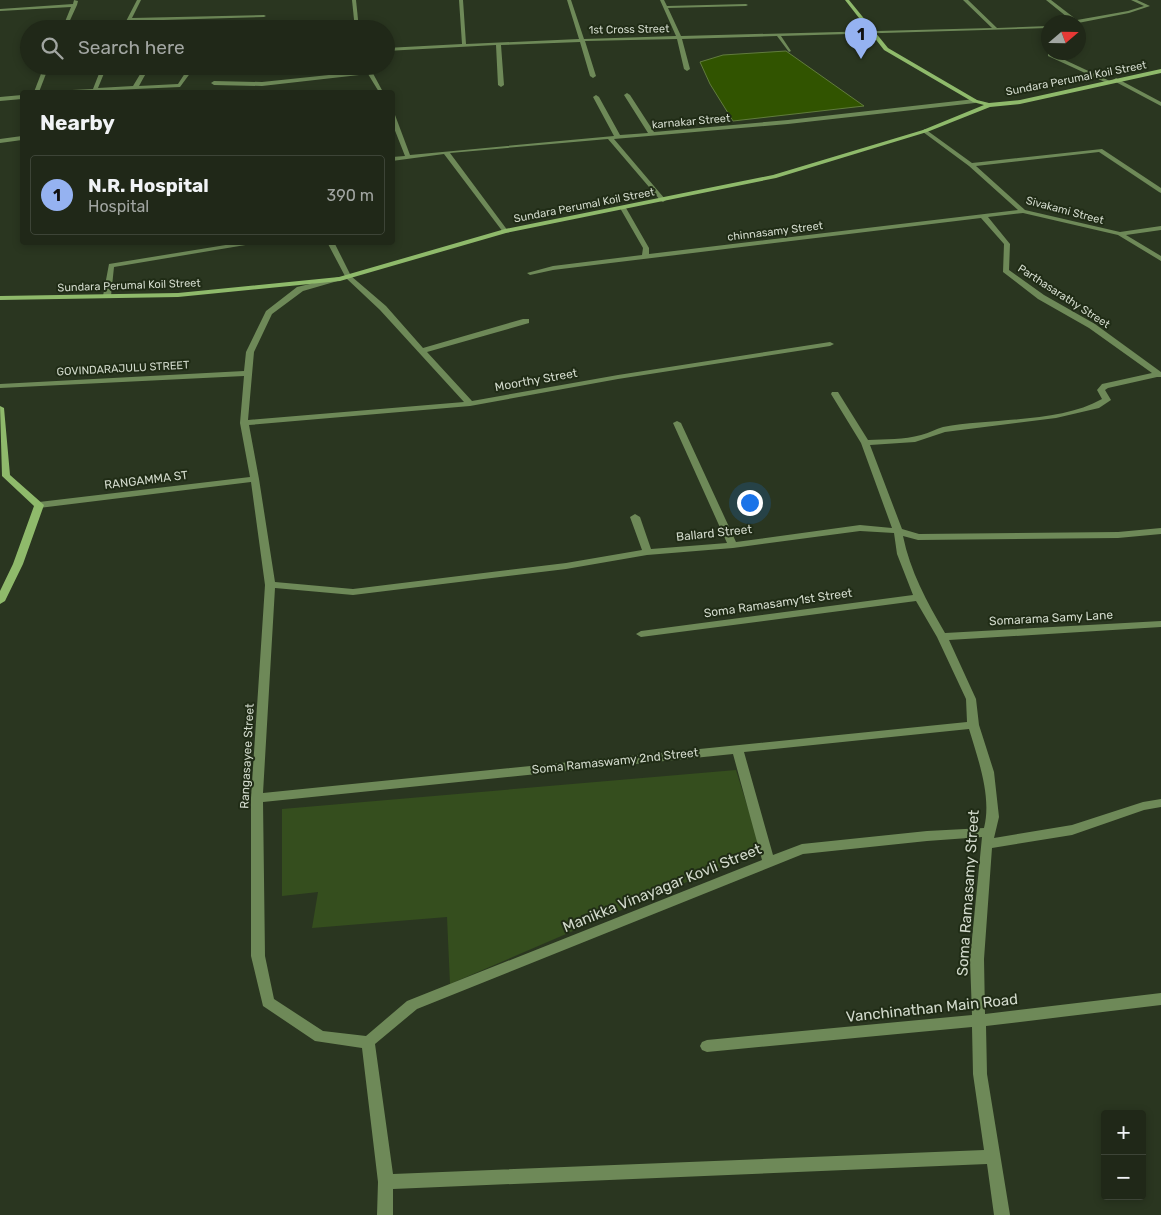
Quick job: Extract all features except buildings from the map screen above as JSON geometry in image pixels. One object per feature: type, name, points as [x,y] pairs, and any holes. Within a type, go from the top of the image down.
[{"type":"street","points":[[128,20],[139,0]]},
{"type":"street","points":[[354,0],[356,20]]},
{"type":"street","points":[[461,0],[464,44]]},
{"type":"street","points":[[569,0],[593,76]]},
{"type":"street","points":[[662,0],[679,38],[686,69]]},
{"type":"street","points":[[664,7],[746,5],[743,0]]},
{"type":"street","points":[[847,0],[886,49],[975,101],[989,104]]},
{"type":"street","points":[[965,0],[996,29]]},
{"type":"street","points":[[1048,0],[1066,15]]},
{"type":"street","points":[[1086,20],[1129,12],[1148,6],[1133,0]]},
{"type":"street","points":[[0,10],[75,2],[68,20]]},
{"type":"street","points":[[128,20],[264,16]]},
{"type":"street","name":"1st Cross Street","points":[[395,49],[464,44],[581,40],[1041,27]]},
{"type":"street","points":[[778,35],[789,51]]},
{"type":"street","points":[[498,43],[501,85]]},
{"type":"street","points":[[1062,60],[1161,104]]},
{"type":"street","name":"Sundara Perumal Koil Street","points":[[0,298],[178,295],[344,278],[505,231],[774,177],[925,132],[989,104],[1020,102],[1161,71]]},
{"type":"street","points":[[37,90],[43,75]]},
{"type":"street","points":[[101,75],[95,90],[180,85],[186,75]]},
{"type":"street","points":[[135,88],[143,75]]},
{"type":"street","points":[[214,83],[262,84],[326,75]]},
{"type":"street","points":[[371,75],[380,90]]},
{"type":"street","points":[[627,95],[652,134]]},
{"type":"street","points":[[0,99],[20,97]]},
{"type":"street","points":[[596,97],[618,137]]},
{"type":"street","name":"karnakar Street","points":[[395,158],[446,152],[788,122],[975,101]]},
{"type":"street","points":[[395,123],[408,156]]},
{"type":"street","name":"Sivakami Street","points":[[925,132],[971,166],[1023,211],[1120,234],[1161,259]]},
{"type":"street","points":[[0,141],[20,138]]},
{"type":"street","points":[[610,138],[663,200]]},
{"type":"street","points":[[971,166],[1100,150],[1161,191]]},
{"type":"street","points":[[446,152],[505,231]]},
{"type":"street","points":[[623,208],[646,248],[645,257]]},
{"type":"street","name":"chinnasamy Street","points":[[530,273],[645,257],[1023,211]]},
{"type":"street","name":"Parthasarathy Street","points":[[984,217],[1007,244],[1005,272],[1041,297],[1092,326],[1160,374]]},
{"type":"street","points":[[1120,234],[1161,228]]},
{"type":"street","points":[[107,296],[111,265],[222,245]]},
{"type":"street","points":[[331,245],[344,278],[384,308],[470,404]]},
{"type":"street","name":"Rangasayee Street","points":[[344,278],[300,289],[269,313],[250,352],[244,423],[255,479],[270,585],[257,798],[258,956],[268,1002],[320,1036],[368,1042]]},
{"type":"street","points":[[421,350],[526,321]]},
{"type":"street","name":"Moorthy Street","points":[[244,423],[470,404],[618,377],[830,344]]},
{"type":"street","name":"GOVINDARAJULU STREET","points":[[0,386],[248,373]]},
{"type":"street","points":[[865,443],[917,439],[932,436],[943,430],[1056,416],[1104,404],[1106,397],[1101,390],[1105,386],[1160,374]]},
{"type":"street","name":"Soma Ramasamy Street","points":[[835,394],[865,443],[898,531],[902,554],[919,597],[942,637],[971,699],[973,725],[988,772],[993,817],[988,838],[977,958],[978,1020],[980,1074],[1002,1215]]},
{"type":"street","points":[[0,408],[6,476],[39,505],[21,556],[0,601]]},
{"type":"street","points":[[677,423],[733,545]]},
{"type":"street","name":"RANGAMMA ST","points":[[39,505],[255,479]]},
{"type":"street","points":[[635,517],[647,552]]},
{"type":"street","name":"Ballard Street","points":[[270,585],[353,592],[566,566],[647,552],[733,545],[860,528],[898,531],[918,537],[1118,535],[1161,531]]},
{"type":"street","name":"Soma Ramasamy1st Street","points":[[641,634],[919,597]]},
{"type":"street","name":"Somarama Samy Lane","points":[[942,637],[1161,624]]},
{"type":"street","name":"Soma Ramaswamy 2nd Street","points":[[257,798],[973,725]]},
{"type":"street","points":[[736,749],[769,863]]},
{"type":"street","name":"Manikka Vinayagar Kovli Street","points":[[368,1042],[412,1005],[802,850],[926,836],[988,838],[1072,830],[1143,806],[1161,803]]},
{"type":"street","name":"Vanchinathan Main Road","points":[[707,1046],[978,1020],[1161,999]]},
{"type":"street","points":[[368,1042],[386,1182],[385,1215]]},
{"type":"street","points":[[386,1182],[993,1157]]},
{"type":"shaded area","points":[[786,51],[864,106],[733,121],[710,84],[700,62],[723,55]]},
{"type":"shaded area","points":[[736,770],[761,850],[450,984],[447,917],[312,928],[318,892],[282,896],[282,809]]},
{"type":"place","name":"N.R. Hospital","points":[[861,59]]}]
